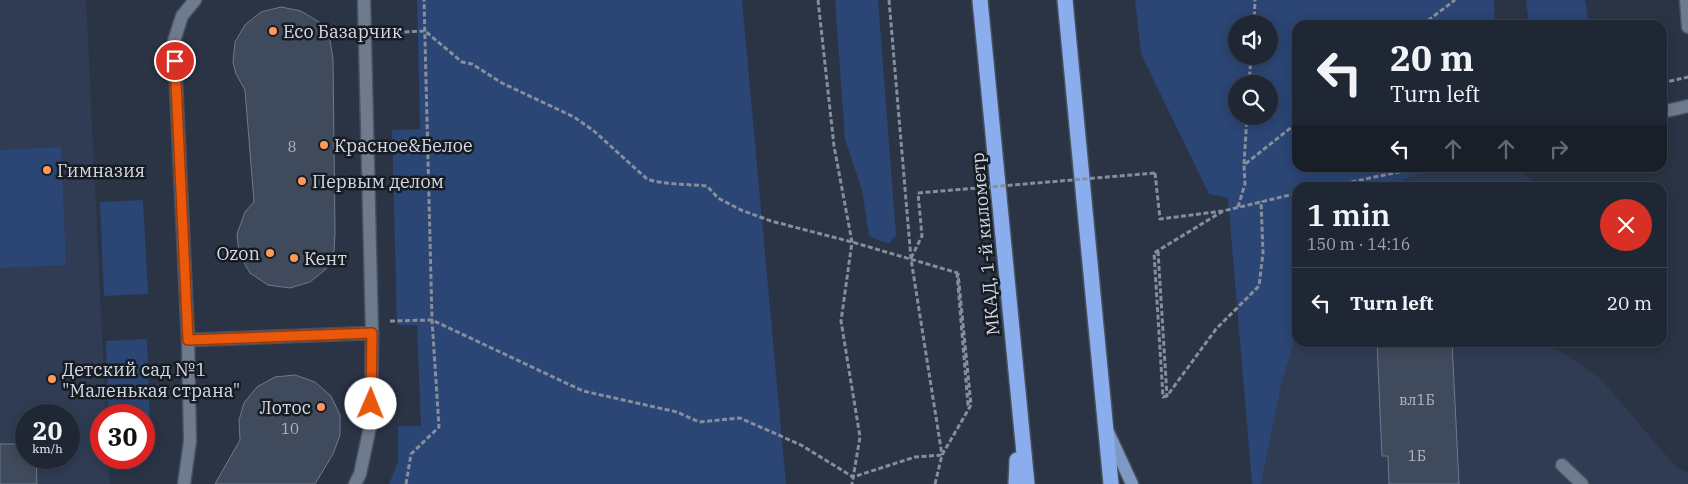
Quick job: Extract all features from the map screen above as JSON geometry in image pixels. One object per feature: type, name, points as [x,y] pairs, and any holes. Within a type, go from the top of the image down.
[{"type":"highway","name":"МКАД, 1-й километр","points":[[980,0],[1027,484]]},
{"type":"highway","points":[[1065,0],[1111,484]]},
{"type":"highway","points":[[1016,484],[1020,413]]},
{"type":"main road","points":[[1104,422],[1132,484]]},
{"type":"street","points":[[184,484],[190,441],[188,340],[174,41],[182,16],[195,0]]},
{"type":"street","points":[[355,484],[360,474],[371,422],[372,328],[364,0]]},
{"type":"street","points":[[1686,0],[1688,26]]},
{"type":"street","points":[[1667,111],[1688,106]]},
{"type":"street","points":[[188,340],[372,328]]},
{"type":"street","points":[[1562,465],[1582,484]]},
{"type":"path","points":[[406,484],[411,454],[439,427],[432,320],[424,0]]},
{"type":"path","points":[[818,0],[834,146],[852,242],[840,321],[860,437],[852,484]]},
{"type":"path","points":[[889,0],[911,259],[942,455]]},
{"type":"path","points":[[1254,15],[1255,0]]},
{"type":"path","points":[[1429,20],[1455,0]]},
{"type":"path","points":[[364,34],[425,31],[462,62],[472,64],[502,83],[574,117],[594,130],[647,179],[658,183],[685,183],[707,186],[718,198],[741,210],[771,221],[958,273],[971,405],[942,455],[935,484]]},
{"type":"path","points":[[1667,82],[1688,77]]},
{"type":"path","points":[[1238,207],[1245,184],[1246,125]]},
{"type":"path","points":[[1244,165],[1292,127]]},
{"type":"path","points":[[1348,182],[1392,172]]},
{"type":"path","points":[[911,259],[922,236],[918,193],[1155,173],[1160,219],[1223,211],[1292,194]]},
{"type":"path","points":[[1223,211],[1154,253],[1163,396],[1167,396],[1216,329],[1259,286],[1263,253],[1261,201]]},
{"type":"path","points":[[372,328],[432,320],[583,391],[677,412],[699,422],[740,418],[801,446],[853,477],[915,457],[942,455]]},
{"type":"shaded area","name":"Гимназия","points":[[0,0],[86,0],[105,404],[90,404],[90,469],[109,469],[110,484],[0,484]]},
{"type":"shaded area","points":[[417,0],[742,0],[786,484],[389,484],[398,462],[398,426],[421,426],[417,325],[397,325],[392,130],[420,129]]},
{"type":"shaded area","points":[[835,0],[878,0],[896,235],[889,244],[869,236],[862,190],[845,139]]},
{"type":"shaded area","points":[[1135,0],[1494,0],[1495,20],[1292,20],[1292,172],[1422,172],[1398,182],[1292,182],[1292,347],[1282,382],[1261,484],[1252,484],[1228,198],[1209,194],[1141,54]]},
{"type":"shaded area","points":[[1526,0],[1585,0],[1588,20],[1528,20]]},
{"type":"shaded area","points":[[61,147],[66,265],[0,268],[0,150]]},
{"type":"shaded area","points":[[1422,172],[1523,172],[1532,182],[1398,182]]},
{"type":"shaded area","points":[[143,200],[148,294],[104,296],[100,202]]},
{"type":"shaded area","points":[[147,339],[149,404],[108,404],[106,341]]},
{"type":"shaded area","points":[[1292,347],[1554,347],[1600,378],[1677,468],[1688,473],[1688,484],[1261,484],[1282,382]]},
{"type":"building","points":[[281,7],[301,11],[319,22],[330,40],[333,59],[334,251],[326,269],[310,282],[290,288],[268,285],[250,273],[239,254],[237,234],[245,212],[254,202],[245,90],[236,74],[233,62],[235,42],[245,25],[261,12]]},
{"type":"building","points":[[1377,347],[1452,347],[1459,484],[1389,484],[1388,456],[1382,456]]},
{"type":"building","points":[[295,375],[315,382],[331,396],[340,415],[340,435],[333,454],[315,484],[215,484],[240,440],[239,420],[244,403],[257,387],[275,377]]},
{"type":"building","points":[[0,444],[15,444],[15,469],[36,469],[37,484],[0,484]]},
{"type":"place","name":"Eco Базарчик","points":[[273,31]]},
{"type":"place","name":"Красное&Белое","points":[[324,145]]},
{"type":"place","name":"Гимназия","points":[[47,170]]},
{"type":"place","name":"Первым делом","points":[[302,181]]},
{"type":"place","name":"Ozon","points":[[270,253]]},
{"type":"place","name":"Кент","points":[[294,258]]},
{"type":"place","name":"Детский сад №1 \"Маленькая страна\"","points":[[52,379]]},
{"type":"place","name":"Лотос","points":[[321,407]]},
{"type":"route","points":[[175,61],[188,340],[372,333],[371,404]]}]
